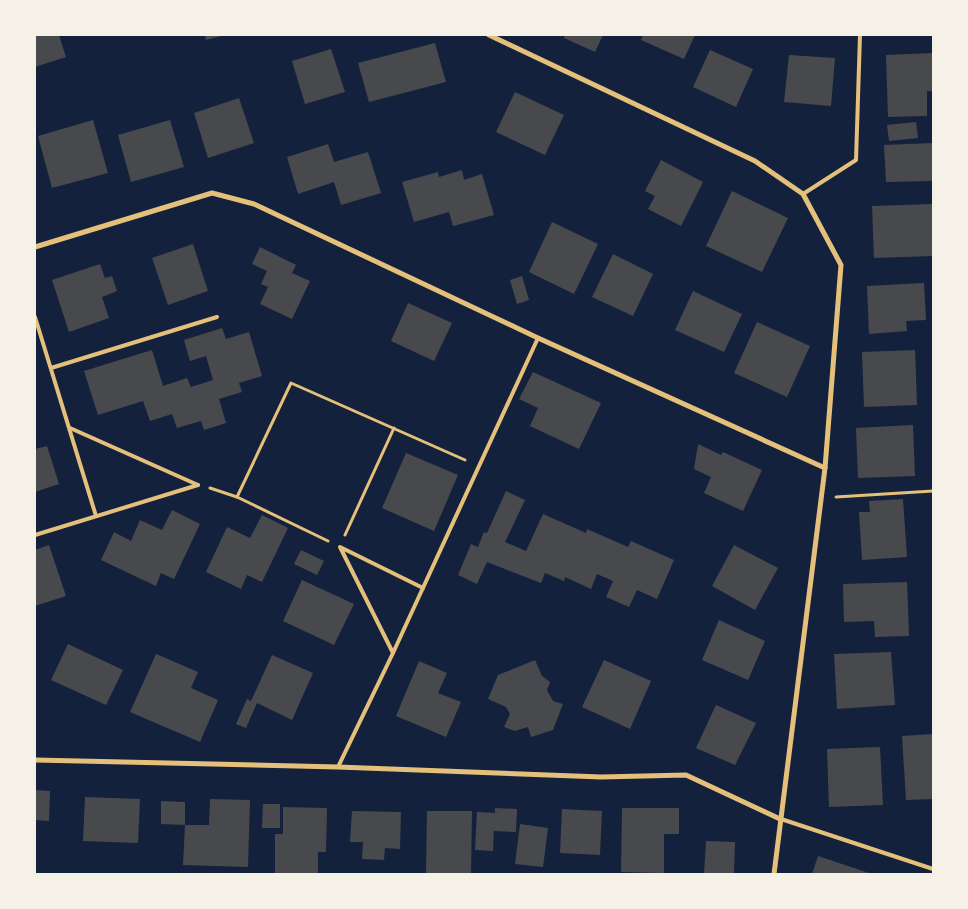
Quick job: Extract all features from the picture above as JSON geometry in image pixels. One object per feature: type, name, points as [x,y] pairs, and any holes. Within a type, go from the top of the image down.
[{"type":"street","points":[[489,35],[755,161],[803,194],[841,266],[825,468],[774,874]]},
{"type":"street","points":[[35,247],[212,193],[254,204],[538,338],[825,468]]},
{"type":"street","points":[[35,760],[338,767],[601,777],[686,775],[780,819]]},
{"type":"lane","points":[[803,194],[856,160],[860,35]]},
{"type":"lane","points":[[51,368],[217,317]]},
{"type":"lane","points":[[35,318],[96,516]]},
{"type":"lane","points":[[338,767],[393,653],[538,338]]},
{"type":"lane","points":[[69,428],[198,484]]},
{"type":"lane","points":[[35,535],[198,484]]},
{"type":"lane","points":[[340,547],[423,588]]},
{"type":"lane","points":[[340,547],[393,653]]},
{"type":"lane","points":[[780,819],[933,869]]},
{"type":"path","points":[[237,497],[291,383],[479,466]]},
{"type":"path","points":[[198,484],[237,497],[340,547],[394,428]]},
{"type":"path","points":[[821,498],[933,491]]},
{"type":"building","points":[[35,35],[59,35],[66,57],[35,67]]},
{"type":"building","points":[[205,35],[221,35],[221,36],[206,40]]},
{"type":"building","points":[[565,35],[603,35],[595,52],[564,38]]},
{"type":"building","points":[[643,35],[695,35],[684,59],[641,40]]},
{"type":"building","points":[[435,43],[446,82],[369,102],[358,63]]},
{"type":"building","points":[[331,49],[345,92],[305,104],[292,61]]},
{"type":"building","points":[[710,50],[753,69],[736,107],[693,87]]},
{"type":"building","points":[[933,53],[933,91],[927,91],[927,116],[888,117],[886,55]]},
{"type":"building","points":[[789,55],[835,58],[831,106],[784,102]]},
{"type":"building","points":[[515,92],[564,115],[545,155],[496,132]]},
{"type":"building","points":[[239,98],[254,143],[208,158],[194,113]]},
{"type":"building","points":[[93,120],[108,173],[52,188],[38,136]]},
{"type":"building","points":[[170,120],[184,167],[131,182],[118,135]]},
{"type":"building","points":[[916,122],[918,138],[889,141],[887,125]]},
{"type":"building","points":[[933,143],[933,181],[886,182],[884,145]]},
{"type":"building","points":[[328,144],[334,162],[368,152],[381,193],[341,205],[334,182],[298,194],[287,157]]},
{"type":"building","points":[[661,160],[703,182],[681,226],[648,209],[655,196],[645,191]]},
{"type":"building","points":[[462,170],[464,180],[482,174],[494,215],[453,226],[449,212],[414,222],[402,182],[438,172],[439,177]]},
{"type":"building","points":[[732,191],[788,218],[762,272],[706,246]]},
{"type":"building","points":[[932,204],[933,256],[874,258],[872,206]]},
{"type":"building","points":[[552,222],[598,244],[574,294],[529,272]]},
{"type":"building","points":[[193,244],[208,291],[168,305],[152,258]]},
{"type":"building","points":[[260,247],[296,265],[292,273],[310,281],[292,319],[260,304],[268,287],[261,284],[267,271],[252,264]]},
{"type":"building","points":[[613,254],[653,274],[633,316],[592,297]]},
{"type":"building","points":[[100,264],[105,278],[112,276],[117,291],[102,297],[109,318],[69,332],[52,280]]},
{"type":"building","points":[[522,276],[529,300],[517,304],[510,280]]},
{"type":"building","points":[[924,283],[926,320],[906,321],[907,331],[869,334],[867,286]]},
{"type":"building","points":[[693,291],[742,314],[724,352],[675,330]]},
{"type":"building","points":[[408,303],[452,323],[434,361],[391,341]]},
{"type":"building","points":[[757,322],[810,346],[787,397],[734,373]]},
{"type":"building","points":[[222,328],[226,339],[249,332],[262,376],[239,383],[242,392],[219,399],[226,423],[204,430],[201,421],[177,428],[172,414],[150,421],[143,401],[98,415],[84,371],[152,350],[163,386],[187,378],[191,387],[213,380],[206,356],[190,361],[184,340]]},
{"type":"building","points":[[915,350],[917,405],[864,407],[862,352]]},
{"type":"building","points":[[533,372],[601,403],[579,449],[530,426],[538,408],[519,399]]},
{"type":"building","points":[[913,425],[915,476],[858,478],[856,428]]},
{"type":"building","points":[[698,444],[721,455],[723,452],[762,470],[743,511],[704,493],[711,477],[694,469]]},
{"type":"building","points":[[47,446],[59,484],[35,492],[35,449]]},
{"type":"building","points":[[406,453],[458,475],[434,531],[382,508]]},
{"type":"building","points":[[506,491],[525,500],[505,542],[526,551],[543,514],[586,533],[587,529],[628,547],[631,541],[674,560],[657,599],[637,590],[629,607],[606,597],[613,581],[597,574],[591,589],[565,577],[564,581],[545,573],[541,583],[487,562],[477,584],[458,575],[471,544],[478,547],[484,532],[487,533]]},
{"type":"building","points":[[903,499],[907,557],[862,560],[859,512],[870,512],[869,501]]},
{"type":"building","points":[[172,510],[200,524],[174,579],[161,573],[156,586],[101,560],[114,532],[131,541],[140,520],[162,530]]},
{"type":"building","points":[[262,515],[288,528],[262,582],[247,575],[241,589],[206,572],[227,527],[250,538]]},
{"type":"building","points":[[49,545],[66,596],[35,606],[35,550]]},
{"type":"building","points":[[734,545],[778,568],[755,610],[712,586]]},
{"type":"building","points":[[301,550],[324,561],[317,575],[294,564]]},
{"type":"building","points":[[302,580],[354,604],[334,645],[283,621]]},
{"type":"building","points":[[907,582],[909,636],[875,637],[874,621],[844,622],[843,584]]},
{"type":"building","points":[[719,620],[765,641],[748,680],[702,660]]},
{"type":"building","points":[[68,644],[123,670],[106,705],[51,680]]},
{"type":"building","points":[[891,652],[895,705],[837,709],[834,654]]},
{"type":"building","points":[[156,654],[198,672],[191,688],[218,700],[200,742],[130,712]]},
{"type":"building","points":[[272,655],[313,673],[292,720],[257,703],[246,728],[236,724],[247,699],[251,701]]},
{"type":"building","points":[[535,660],[542,676],[550,682],[547,690],[553,701],[563,704],[553,730],[531,737],[528,727],[515,731],[504,727],[510,714],[506,707],[488,699],[498,675]]},
{"type":"building","points":[[604,660],[651,681],[630,729],[582,707]]},
{"type":"building","points":[[419,661],[447,673],[438,693],[461,702],[446,737],[396,716]]},
{"type":"building","points":[[716,705],[756,723],[735,765],[696,748]]},
{"type":"building","points":[[933,734],[933,799],[906,800],[902,736]]},
{"type":"building","points":[[880,747],[883,805],[829,807],[827,749]]},
{"type":"building","points":[[35,790],[50,791],[49,821],[35,820]]},
{"type":"building","points":[[85,797],[140,799],[138,843],[83,841]]},
{"type":"building","points":[[210,799],[250,800],[248,867],[183,865],[185,825],[209,825]]},
{"type":"building","points":[[161,801],[185,802],[185,825],[161,824]]},
{"type":"building","points":[[263,804],[280,804],[280,828],[262,828]]},
{"type":"building","points":[[283,807],[327,808],[326,852],[318,852],[318,874],[275,874],[275,834],[283,834]]},
{"type":"building","points":[[495,808],[517,809],[516,832],[494,831],[494,824],[493,851],[475,850],[477,812],[495,813]]},
{"type":"building","points":[[622,808],[679,808],[679,834],[664,834],[664,873],[621,872]]},
{"type":"building","points":[[562,809],[602,811],[600,855],[560,853]]},
{"type":"building","points":[[352,811],[401,812],[400,849],[385,848],[384,860],[362,859],[363,842],[350,842]]},
{"type":"building","points":[[427,811],[472,811],[471,874],[426,874]]},
{"type":"building","points":[[520,824],[548,828],[543,867],[515,864]]},
{"type":"building","points":[[706,841],[735,842],[734,874],[704,874]]},
{"type":"building","points":[[818,856],[872,874],[812,874]]}]
